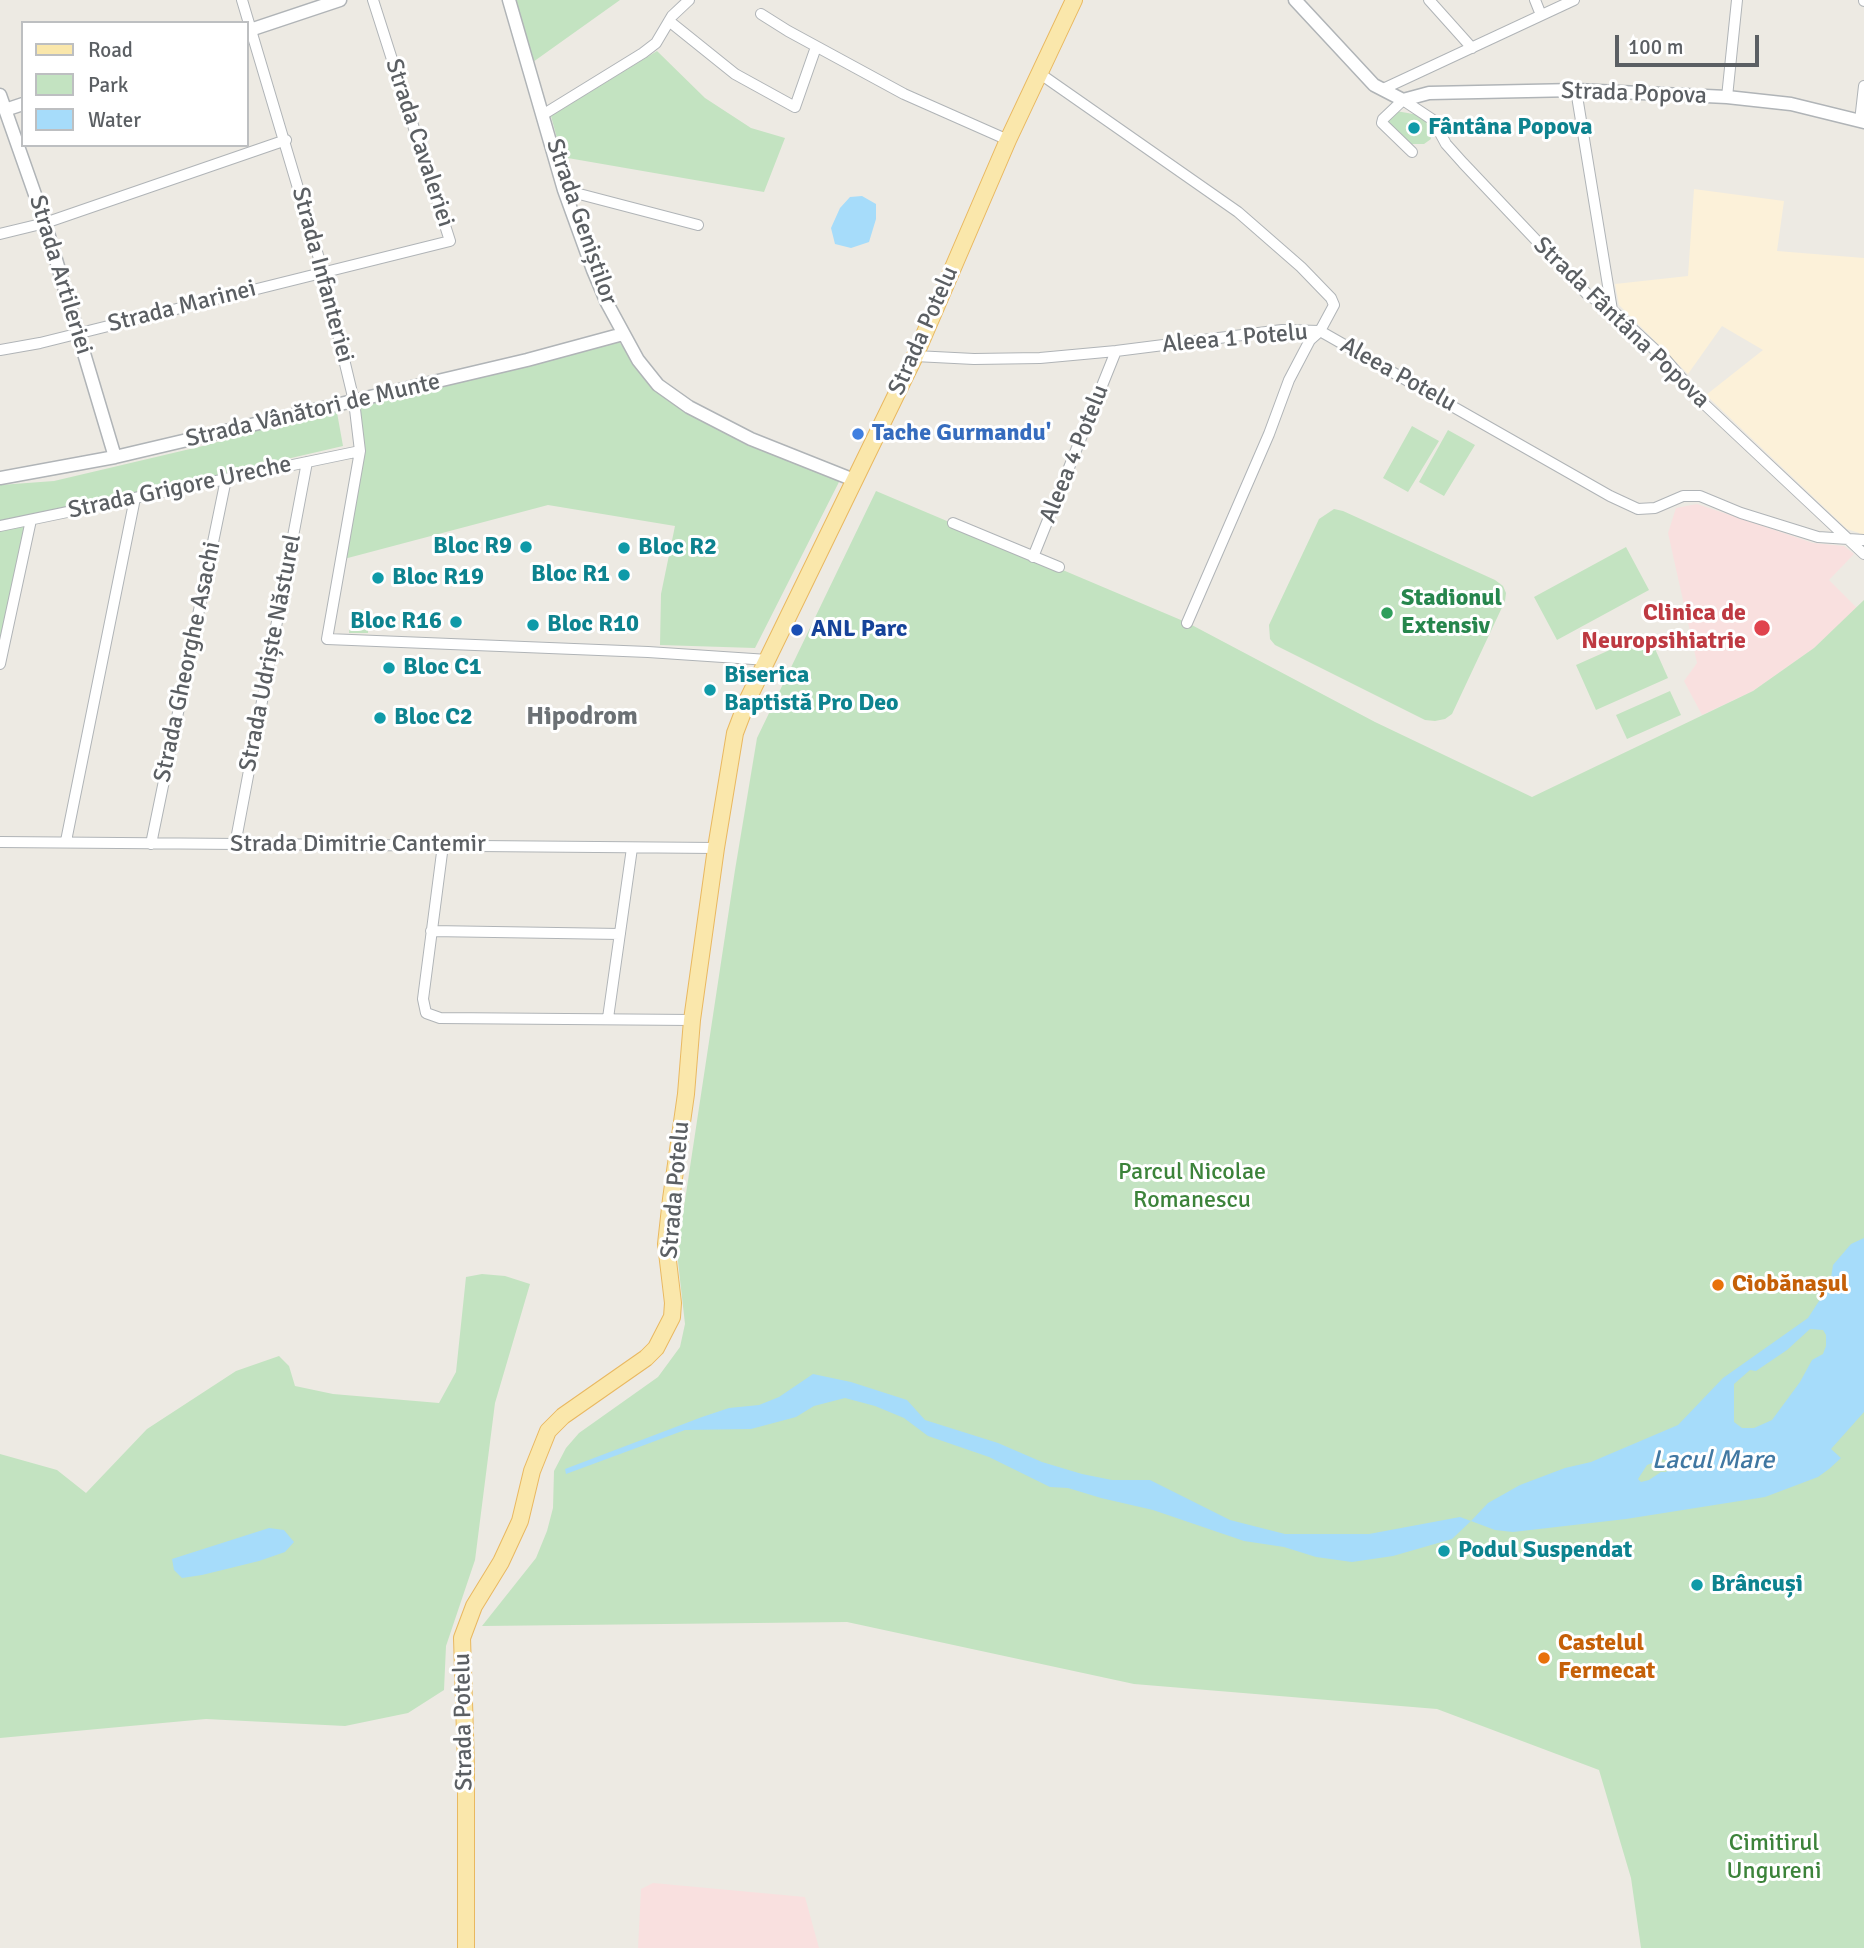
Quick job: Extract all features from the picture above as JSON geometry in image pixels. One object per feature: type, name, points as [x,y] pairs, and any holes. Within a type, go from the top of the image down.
[{"type":"main road","name":"Strada Potelu","points":[[466,1948],[463,1638],[474,1606],[502,1562],[520,1521],[532,1471],[548,1431],[563,1416],[646,1358],[656,1348],[672,1317],[673,1303],[666,1244],[686,1094],[692,1020],[735,733],[748,699],[915,356],[1008,140],[1074,0]]},
{"type":"street","name":"Strada Infanteriei","points":[[242,0],[248,21]]},
{"type":"street","points":[[250,30],[340,0]]},
{"type":"street","name":"Strada Cavaleriei","points":[[323,272],[450,241],[373,0]]},
{"type":"street","name":"Strada Geniștilor","points":[[509,0],[564,190],[593,270],[638,360],[658,385],[689,407],[751,439],[854,480]]},
{"type":"street","points":[[544,114],[656,43],[669,21],[688,0]]},
{"type":"street","points":[[1295,0],[1374,85],[1403,100],[1382,123],[1412,152]]},
{"type":"street","points":[[1429,0],[1472,48]]},
{"type":"street","points":[[1535,0],[1541,15]]},
{"type":"street","points":[[1383,89],[1574,0]]},
{"type":"street","points":[[1727,97],[1737,0]]},
{"type":"street","points":[[761,14],[904,94],[1008,140]]},
{"type":"street","points":[[669,21],[734,74],[795,107],[816,47]]},
{"type":"street","name":"Strada Infanteriei","points":[[250,30],[286,140],[323,272],[354,401],[360,451],[327,639],[634,651],[768,660]]},
{"type":"street","name":"Aleea Potelu","points":[[1040,73],[1238,212],[1301,267],[1331,298],[1334,305],[1320,331],[1610,496],[1638,509],[1655,508],[1683,496],[1700,496],[1741,513],[1818,537],[1850,539]]},
{"type":"street","points":[[1862,122],[1864,86]]},
{"type":"street","points":[[1576,90],[1612,310]]},
{"type":"street","name":"Strada Popova","points":[[1403,100],[1429,93],[1576,90],[1727,97],[1791,104],[1862,122]]},
{"type":"street","name":"Strada Artileriei","points":[[0,95],[46,223],[115,457]]},
{"type":"street","name":"Strada Fântâna Popova","points":[[1403,100],[1433,120],[1446,144],[1588,295],[1612,310],[1666,360],[1701,401],[1864,554]]},
{"type":"street","points":[[5,110],[21,105]]},
{"type":"street","points":[[0,234],[46,223],[286,140]]},
{"type":"street","points":[[564,190],[698,225]]},
{"type":"street","name":"Strada Marinei","points":[[0,350],[40,343],[323,272]]},
{"type":"street","name":"Aleea 1 Potelu","points":[[915,356],[1040,358],[1282,330],[1320,331]]},
{"type":"street","name":"Aleea 1 Potelu","points":[[1188,623],[1269,434],[1289,380],[1310,340],[1320,331]]},
{"type":"street","name":"Strada Vânători de Munte","points":[[0,478],[115,457],[527,360],[623,334]]},
{"type":"street","name":"Aleea 4 Potelu","points":[[1033,556],[1116,351]]},
{"type":"street","name":"Strada Grigore Ureche","points":[[0,527],[360,451]]},
{"type":"street","name":"Strada Udriște Năsturel","points":[[235,845],[307,462]]},
{"type":"street","name":"Strada Gheorghe Asachi","points":[[151,844],[226,479]]},
{"type":"street","points":[[66,841],[135,498]]},
{"type":"street","points":[[0,664],[31,520]]},
{"type":"street","points":[[953,523],[1059,567]]},
{"type":"street","points":[[1850,539],[1864,538]]},
{"type":"street","name":"Strada Dimitrie Cantemir","points":[[0,842],[716,848]]},
{"type":"street","points":[[443,845],[422,999],[426,1013],[433,1017],[692,1020]]},
{"type":"street","points":[[608,1018],[632,848]]},
{"type":"street","points":[[431,931],[620,934]]},
{"type":"shaded area","points":[[1694,189],[1784,201],[1777,251],[1864,258],[1864,546],[1859,533],[1847,529],[1706,395],[1763,350],[1722,326],[1688,374],[1619,305],[1615,284],[1688,276]]},
{"type":"shaded area","name":"Clinica de Neuropsihiatrie","points":[[1697,504],[1813,543],[1844,546],[1854,554],[1829,580],[1857,608],[1814,648],[1753,691],[1702,715],[1684,681],[1697,663],[1668,533],[1676,508]]},
{"type":"shaded area","points":[[653,1883],[805,1897],[819,1948],[638,1948],[641,1889]]},
{"type":"green space","points":[[514,0],[620,0],[533,62]]},
{"type":"green space","points":[[657,51],[705,98],[751,128],[785,138],[764,192],[562,157],[551,116]]},
{"type":"green space","points":[[1396,111],[1419,115],[1426,121],[1431,139],[1424,144],[1408,144],[1387,120]]},
{"type":"green space","points":[[618,340],[647,381],[667,400],[747,445],[840,480],[755,648],[660,645],[661,594],[675,526],[548,505],[344,559],[365,447],[358,401]]},
{"type":"green space","points":[[336,407],[343,446],[27,519],[0,641],[0,485],[54,481],[207,445]]},
{"type":"green space","points":[[1412,426],[1439,441],[1408,492],[1383,478]]},
{"type":"green space","points":[[1448,430],[1475,445],[1444,496],[1419,482]]},
{"type":"green space","name":"Parcul Nicolae Romanescu","points":[[876,491],[1188,623],[1375,722],[1532,797],[1753,691],[1814,648],[1864,600],[1864,1948],[1641,1948],[1631,1878],[1599,1770],[1437,1709],[1134,1684],[847,1622],[482,1626],[536,1558],[553,1508],[554,1471],[566,1448],[579,1433],[658,1377],[680,1347],[685,1324],[677,1253],[757,738]]},
{"type":"green space","name":"Stadionul Extensiv","points":[[1334,509],[1495,580],[1503,586],[1505,601],[1452,714],[1445,719],[1425,720],[1275,645],[1270,639],[1269,625],[1319,519]]},
{"type":"green space","points":[[1626,547],[1649,590],[1557,640],[1534,597]]},
{"type":"green space","points":[[352,609],[368,610],[368,633],[349,633]]},
{"type":"green space","points":[[1648,633],[1668,678],[1596,710],[1576,665]]},
{"type":"green space","points":[[1670,691],[1681,715],[1627,739],[1616,715]]},
{"type":"green space","points":[[482,1274],[505,1276],[530,1284],[495,1403],[475,1560],[446,1646],[444,1690],[408,1713],[345,1726],[206,1719],[0,1738],[0,1454],[57,1470],[86,1493],[147,1429],[236,1371],[279,1356],[289,1366],[295,1386],[333,1394],[439,1403],[456,1372],[466,1277]]},
{"type":"water","points":[[862,196],[876,204],[876,219],[869,242],[851,248],[835,244],[831,228],[840,208],[850,197]]},
{"type":"water","name":"Lacul Mare","points":[[1864,1238],[1864,1412],[1831,1449],[1841,1458],[1829,1469],[1818,1477],[1765,1497],[1626,1519],[1513,1532],[1495,1530],[1471,1521],[1488,1503],[1520,1485],[1565,1468],[1591,1462],[1678,1425],[1723,1378],[1808,1318],[1830,1284],[1833,1265],[1851,1244]],"holes":[[[1810,1329],[1823,1330],[1826,1335],[1823,1354],[1812,1360],[1800,1382],[1772,1420],[1754,1428],[1742,1428],[1734,1422],[1734,1384],[1750,1370],[1756,1371],[1787,1350]],[[1663,1459],[1669,1462],[1670,1468],[1666,1472],[1661,1472],[1649,1480],[1641,1482],[1638,1479],[1647,1465]]]},
{"type":"water","points":[[813,1374],[851,1382],[907,1400],[925,1420],[998,1443],[1042,1462],[1112,1480],[1150,1480],[1230,1520],[1285,1534],[1369,1534],[1460,1517],[1471,1521],[1452,1539],[1393,1556],[1352,1562],[1316,1557],[1284,1547],[1244,1541],[1153,1510],[1068,1488],[1050,1487],[989,1457],[928,1436],[904,1418],[845,1398],[814,1406],[796,1417],[751,1429],[685,1430],[566,1474],[565,1469],[729,1408],[759,1405],[779,1397]]},
{"type":"water","points":[[269,1528],[284,1530],[294,1542],[285,1552],[202,1575],[182,1578],[174,1570],[172,1559]]},
{"type":"place","name":"Fântâna Popova","points":[[1414,128]]},
{"type":"place","name":"Tache Gurmandu'","points":[[858,434]]},
{"type":"place","name":"Bloc R9","points":[[526,547]]},
{"type":"place","name":"Bloc R2","points":[[624,548]]},
{"type":"place","name":"Bloc R1","points":[[624,575]]},
{"type":"place","name":"Bloc R19","points":[[378,578]]},
{"type":"place","name":"Stadionul Extensiv","points":[[1387,613]]},
{"type":"place","name":"Bloc R16","points":[[456,622]]},
{"type":"place","name":"Bloc R10","points":[[533,625]]},
{"type":"place","name":"Clinica de Neuropsihiatrie","points":[[1762,628]]},
{"type":"place","name":"ANL Parc","points":[[797,630]]},
{"type":"place","name":"Bloc C1","points":[[389,668]]},
{"type":"place","name":"Biserica Baptistă Pro Deo","points":[[710,690]]},
{"type":"place","name":"Bloc C2","points":[[380,718]]},
{"type":"place","name":"Ciobănașul","points":[[1718,1285]]},
{"type":"place","name":"Podul Suspendat","points":[[1444,1551]]},
{"type":"place","name":"Brâncuși","points":[[1697,1585]]},
{"type":"place","name":"Castelul Fermecat","points":[[1544,1658]]},
{"type":"district","name":"Hipodrom","points":[[582,717]]},
{"type":"park label","name":"Cimitirul Ungureni","points":[[1774,1858]]}]
